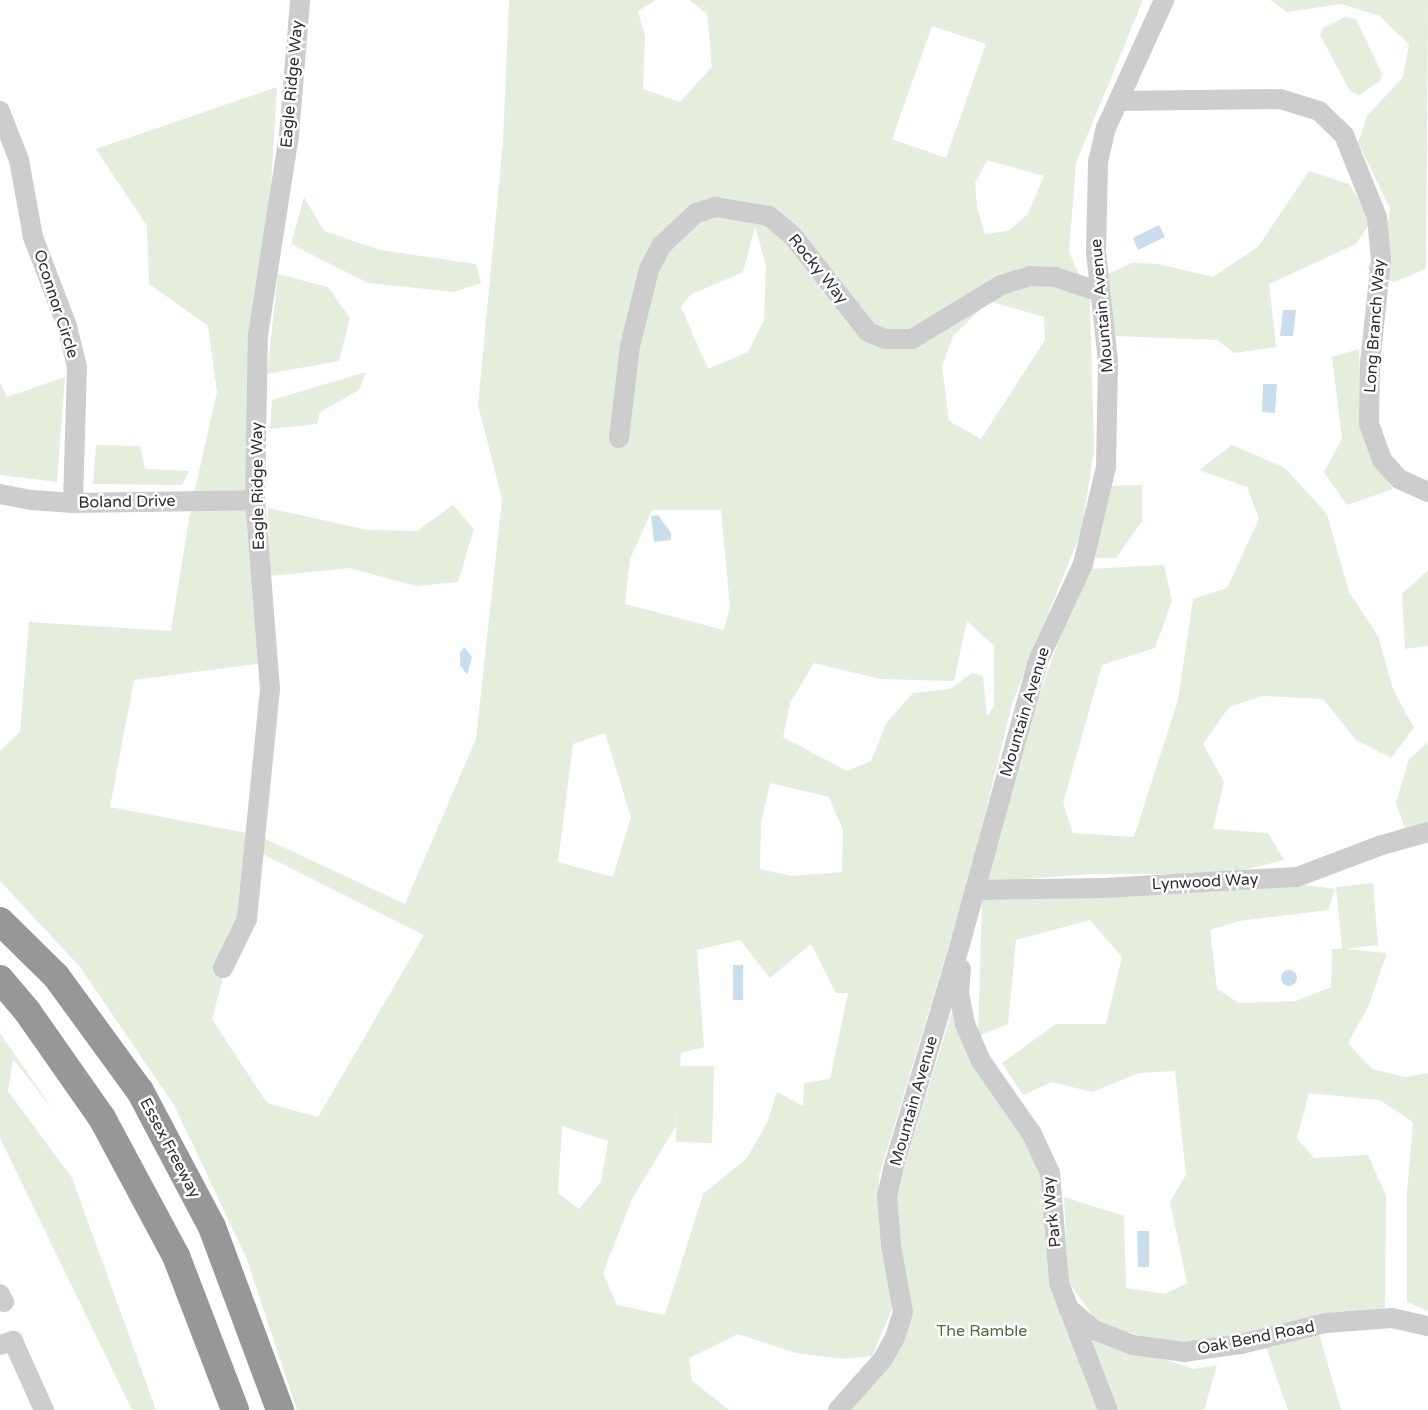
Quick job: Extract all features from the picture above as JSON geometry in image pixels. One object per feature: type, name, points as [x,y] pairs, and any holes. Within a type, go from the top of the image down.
[{"type":"highway","name":"Essex Freeway","points":[[0,921],[56,976],[140,1090],[212,1227],[280,1410]]},
{"type":"highway","points":[[0,978],[102,1118],[176,1256],[235,1410]]},
{"type":"highway","points":[[0,1008],[65,1067]]},
{"type":"street","name":"Eagle Ridge Way","points":[[223,968],[247,919],[270,689],[256,500],[258,335],[289,135],[300,0]]},
{"type":"street","name":"Mountain Avenue","points":[[838,1410],[883,1359],[896,1337],[903,1312],[891,1245],[887,1196],[962,938],[1038,661],[1083,564],[1106,467],[1108,361],[1096,252],[1098,162],[1106,128],[1164,0]]},
{"type":"street","name":"Long Branch Way","points":[[1118,101],[1280,99],[1319,111],[1344,135],[1377,217],[1381,260],[1370,363],[1369,424],[1382,460],[1399,480],[1428,492]]},
{"type":"street","name":"Oconnor Circle","points":[[0,111],[19,160],[33,237],[67,326],[77,367],[74,503]]},
{"type":"street","name":"Rocky Way","points":[[620,438],[630,346],[649,269],[661,246],[696,213],[716,207],[769,216],[792,235],[868,332],[885,339],[912,339],[1001,285],[1030,276],[1055,277],[1100,292]]},
{"type":"street","name":"Boland Drive","points":[[0,494],[32,500],[74,503],[256,500]]},
{"type":"street","name":"Lynwood Way","points":[[975,890],[1104,888],[1297,877],[1382,844],[1428,832]]},
{"type":"street","name":"Park Way","points":[[962,938],[959,993],[965,1024],[982,1061],[1032,1134],[1050,1173],[1059,1283],[1065,1305],[1108,1410]]},
{"type":"street","name":"Oak Bend Road","points":[[1065,1305],[1094,1330],[1133,1345],[1184,1352],[1241,1344],[1326,1323],[1392,1318],[1428,1326]]},
{"type":"street","points":[[0,1345],[13,1341],[44,1410]]},
{"type":"green space","points":[[509,0],[656,0],[638,11],[645,36],[643,89],[680,102],[712,67],[707,13],[689,0],[1143,0],[1076,163],[1069,252],[1090,299],[1094,451],[1081,532],[1012,704],[970,875],[879,1176],[879,1219],[892,1309],[872,1356],[844,1359],[796,1353],[738,1334],[689,1358],[692,1381],[729,1410],[297,1410],[246,1257],[174,1105],[80,967],[0,881],[0,751],[20,732],[29,622],[171,631],[191,507],[217,392],[208,326],[149,284],[147,226],[96,149],[277,87],[258,397],[272,662],[134,680],[110,807],[257,835],[405,904],[476,739],[502,499],[478,405],[503,142]],"holes":[[[932,26],[986,44],[946,158],[892,139]],[[987,160],[1044,176],[1028,214],[1008,231],[985,234],[977,208],[975,183]],[[755,227],[766,265],[764,320],[748,352],[708,369],[681,307],[690,295],[743,272]],[[989,301],[1044,317],[1045,340],[981,439],[949,421],[942,366],[953,336]],[[652,510],[721,510],[730,607],[724,630],[625,604],[630,559]],[[967,621],[994,646],[994,706],[987,716],[983,676],[972,673],[950,689],[913,693],[887,722],[871,761],[847,771],[783,737],[790,703],[814,663],[880,679],[954,681]],[[605,733],[631,817],[613,877],[558,862],[573,744]],[[770,783],[829,797],[843,830],[842,872],[792,876],[760,869],[761,822]],[[257,851],[424,935],[318,1117],[267,1103],[212,1019]],[[740,940],[770,978],[811,944],[836,993],[848,993],[830,1079],[804,1083],[803,1106],[777,1092],[767,1123],[746,1159],[703,1194],[665,1315],[617,1305],[603,1273],[632,1199],[676,1126],[677,1107],[676,1142],[712,1143],[714,1066],[680,1066],[681,1053],[704,1047],[697,950]],[[562,1126],[608,1141],[601,1182],[579,1209],[558,1193]]]},
{"type":"green space","points":[[1270,0],[1428,0],[1426,269],[1394,282],[1367,269],[1386,237],[1390,208],[1358,143],[1367,116],[1403,77],[1409,44],[1380,16],[1341,4],[1287,12]]},
{"type":"green space","points":[[1345,17],[1356,19],[1382,74],[1380,81],[1359,95],[1350,91],[1320,35],[1323,28]]},
{"type":"green space","points":[[1309,171],[1349,184],[1372,220],[1356,244],[1269,284],[1276,347],[1234,353],[1217,340],[1115,336],[1106,275],[1132,263],[1158,264],[1213,277],[1258,247]]},
{"type":"green space","points":[[304,197],[324,231],[380,250],[476,264],[481,283],[454,292],[368,283],[291,244]]},
{"type":"green space","points":[[278,274],[328,287],[350,318],[339,361],[267,374]]},
{"type":"green space","points":[[1359,349],[1361,416],[1375,463],[1393,489],[1347,505],[1324,472],[1342,439],[1332,357]]},
{"type":"green space","points":[[366,372],[359,390],[320,412],[317,424],[270,429],[272,400]]},
{"type":"green space","points":[[65,377],[57,482],[0,475],[0,383],[7,397]]},
{"type":"green space","points":[[96,445],[140,446],[145,469],[189,471],[182,485],[93,484]]},
{"type":"green space","points":[[1232,445],[1285,468],[1327,514],[1349,592],[1378,636],[1393,689],[1414,728],[1391,758],[1356,740],[1323,699],[1263,696],[1229,707],[1203,744],[1224,782],[1213,829],[1268,833],[1284,860],[1228,874],[1090,874],[985,882],[1025,734],[1064,626],[1089,569],[1164,565],[1172,601],[1155,648],[1102,665],[1063,803],[1073,833],[1134,837],[1178,700],[1193,599],[1227,588],[1259,519],[1247,487],[1199,470]]},
{"type":"green space","points":[[1142,485],[1142,521],[1116,558],[1095,558],[1105,486]]},
{"type":"green space","points":[[453,505],[474,529],[458,582],[416,586],[349,568],[269,576],[268,508],[367,530],[417,531]]},
{"type":"green space","points":[[1428,570],[1428,646],[1405,649],[1402,594]]},
{"type":"green space","points":[[1428,742],[1428,825],[1405,828],[1396,803],[1409,759]]},
{"type":"green space","points":[[1373,883],[1378,945],[1345,949],[1387,953],[1368,1007],[1348,1043],[1372,1069],[1405,1077],[1428,1073],[1428,1311],[1407,1302],[1407,1192],[1413,1122],[1380,1100],[1309,1093],[1297,1138],[1314,1158],[1368,1155],[1386,1196],[1385,1308],[1325,1316],[1181,1348],[1098,1323],[1068,1281],[1064,1197],[1124,1216],[1126,1288],[1165,1294],[1187,1283],[1170,1202],[1186,1175],[1175,1071],[1139,1073],[1092,1092],[1052,1082],[1023,1095],[1002,1063],[1056,1024],[1106,1024],[1122,957],[1090,920],[1016,940],[1008,1024],[978,1036],[982,899],[1093,892],[1191,893],[1305,885],[1335,889],[1328,910],[1239,921],[1210,930],[1217,989],[1239,1003],[1296,1001],[1331,987],[1332,949],[1342,949],[1336,887]]},
{"type":"green space","name":"The Ramble","points":[[953,1008],[1016,1119],[1040,1175],[1049,1285],[1099,1410],[847,1410],[901,1345],[893,1203]]},
{"type":"green space","points":[[0,1033],[54,1111],[13,1059],[8,1091],[72,1178],[156,1410],[132,1410],[0,1138]]},
{"type":"green space","points":[[1318,1330],[1341,1410],[1288,1410],[1266,1347]]},
{"type":"green space","points":[[1090,1335],[1194,1369],[1217,1365],[1204,1410],[1119,1410]]},
{"type":"water","points":[[1159,225],[1165,237],[1138,250],[1133,238]]},
{"type":"water","points":[[1283,310],[1296,310],[1293,336],[1280,336]]},
{"type":"water","points":[[1263,384],[1277,384],[1275,413],[1262,412]]},
{"type":"water","points":[[658,515],[671,533],[671,540],[654,542],[651,516]]},
{"type":"water","points":[[464,647],[472,657],[467,675],[460,665],[460,653]]},
{"type":"water","points":[[733,965],[743,965],[743,1000],[733,1000]]},
{"type":"water","points":[[1286,970],[1292,970],[1297,975],[1295,984],[1286,986],[1281,981],[1281,975]]},
{"type":"water","points":[[1137,1231],[1149,1231],[1149,1267],[1138,1267]]}]
